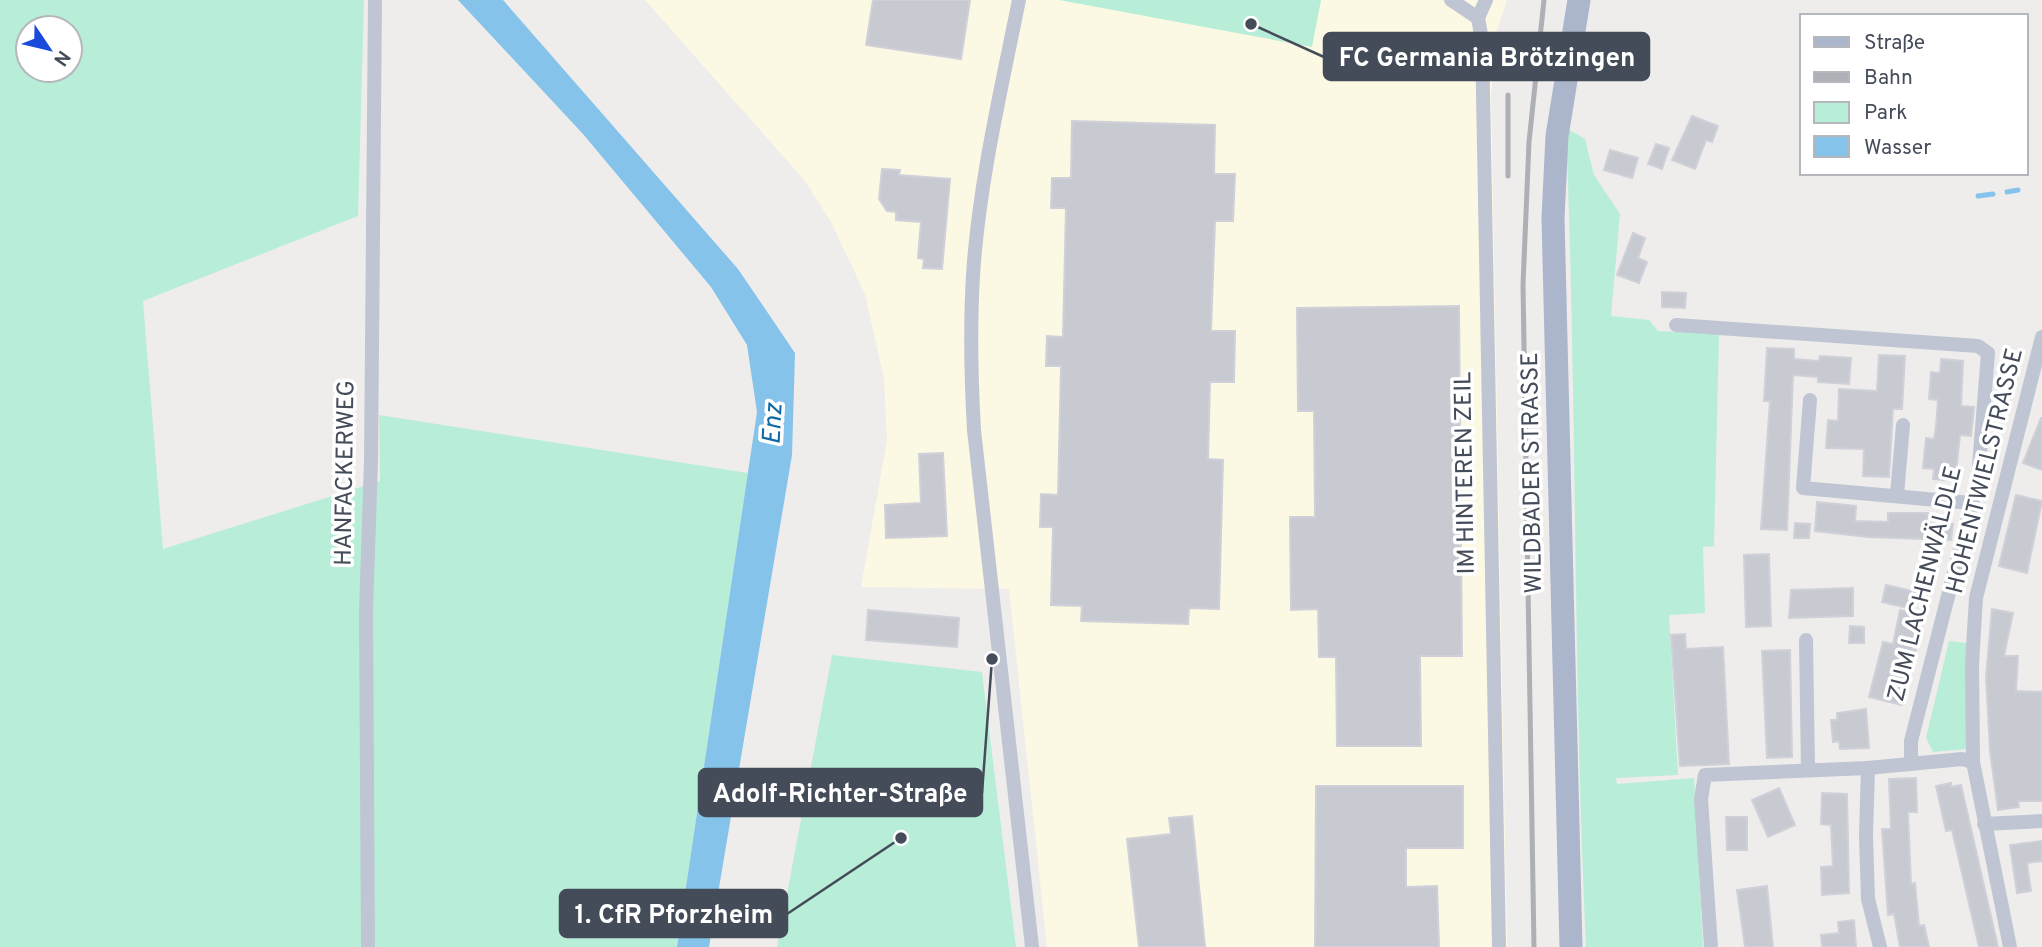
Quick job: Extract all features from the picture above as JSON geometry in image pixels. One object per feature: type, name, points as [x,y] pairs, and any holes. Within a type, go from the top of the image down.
[{"type":"main road","name":"WILDBADER STRASSE","points":[[1571,947],[1553,218],[1557,136],[1579,0]]},
{"type":"street","name":"HANFACKERWEG","points":[[368,947],[366,611],[371,462],[375,0]]},
{"type":"street","points":[[1019,0],[978,228],[973,275],[971,381],[975,442],[1032,947]]},
{"type":"street","points":[[1451,0],[1478,18],[1486,0]]},
{"type":"street","name":"IM HINTEREN ZEIL","points":[[1478,18],[1482,40],[1499,947]]},
{"type":"street","name":"ZUM LACHENWÄLDLE","points":[[1676,325],[1984,349],[1988,353],[1978,479],[1911,741],[1911,762]]},
{"type":"street","name":"HOHENTWIELSTRASSE","points":[[2010,947],[1973,762],[1972,664],[1976,598],[2042,337]]},
{"type":"street","points":[[1810,400],[1803,488],[1971,503]]},
{"type":"street","points":[[1897,495],[1903,425]]},
{"type":"street","points":[[1806,640],[1808,769]]},
{"type":"street","points":[[1711,947],[1701,799],[1705,775],[1868,768],[1911,762],[1973,762]]},
{"type":"street","points":[[1868,768],[1868,899],[1880,947]]},
{"type":"street","points":[[1984,824],[2042,821]]},
{"type":"shaded area","points":[[645,0],[1507,0],[1497,31],[1491,95],[1507,947],[1047,947],[1009,589],[861,587],[887,440],[884,380],[865,294],[831,222],[805,181]]},
{"type":"green space","points":[[0,0],[364,0],[358,216],[143,301],[163,549],[380,481],[379,415],[748,473],[677,947],[0,947]]},
{"type":"green space","points":[[1059,0],[1321,0],[1312,47]]},
{"type":"green space","points":[[1566,128],[1585,139],[1594,175],[1620,214],[1611,316],[1649,320],[1658,331],[1719,334],[1714,546],[1703,547],[1705,613],[1669,615],[1678,775],[1616,778],[1617,784],[1694,778],[1703,947],[1586,947]]},
{"type":"green space","points":[[1949,641],[1968,643],[1968,749],[1933,752],[1926,738]]},
{"type":"green space","points":[[832,655],[982,672],[1016,947],[777,947]]},
{"type":"water","name":"Enz","points":[[458,0],[503,0],[738,269],[795,353],[792,455],[709,947],[677,947],[757,412],[747,345],[711,287],[583,134]]},
{"type":"building","points":[[873,0],[970,0],[961,59],[866,45]]},
{"type":"building","points":[[1692,116],[1718,126],[1712,142],[1706,140],[1695,169],[1672,160]]},
{"type":"building","points":[[1072,121],[1215,125],[1214,174],[1235,174],[1233,221],[1215,221],[1211,331],[1235,331],[1234,382],[1210,382],[1208,459],[1223,460],[1219,609],[1189,608],[1188,624],[1081,621],[1082,606],[1051,605],[1053,527],[1040,527],[1041,494],[1058,495],[1061,366],[1046,366],[1047,336],[1063,337],[1066,208],[1051,208],[1052,178],[1071,178]]},
{"type":"building","points":[[1656,144],[1669,148],[1662,169],[1648,164]]},
{"type":"building","points":[[1610,150],[1638,158],[1632,178],[1604,170]]},
{"type":"building","points":[[882,169],[900,170],[899,175],[950,179],[942,269],[923,268],[924,259],[918,258],[921,222],[896,220],[896,212],[887,211],[879,199]]},
{"type":"building","points":[[1633,233],[1645,238],[1638,258],[1647,262],[1639,283],[1617,275]]},
{"type":"building","points":[[1662,292],[1686,293],[1685,308],[1662,307]]},
{"type":"building","points":[[1459,306],[1462,656],[1420,656],[1421,746],[1337,746],[1336,657],[1319,657],[1318,609],[1291,610],[1290,517],[1315,517],[1314,411],[1298,411],[1297,308]]},
{"type":"building","points":[[1767,348],[1794,349],[1794,359],[1819,361],[1820,356],[1851,358],[1849,384],[1818,382],[1818,377],[1793,375],[1787,530],[1761,529],[1770,401],[1764,401]]},
{"type":"building","points":[[1879,355],[1905,356],[1902,409],[1893,409],[1889,477],[1863,476],[1864,449],[1826,448],[1828,420],[1838,421],[1839,389],[1877,391]]},
{"type":"building","points":[[1941,359],[1963,361],[1961,406],[1974,407],[1971,436],[1960,435],[1955,481],[1933,479],[1934,469],[1923,468],[1926,438],[1934,439],[1936,427],[1938,400],[1929,399],[1931,372],[1940,373]]},
{"type":"building","points":[[2042,418],[2042,470],[2023,463]]},
{"type":"building","points":[[943,453],[947,536],[886,538],[885,505],[921,503],[919,454]]},
{"type":"building","points":[[2016,495],[2042,501],[2027,573],[1999,566]]},
{"type":"building","points":[[1817,502],[1856,506],[1855,521],[1888,522],[1888,513],[1928,513],[1928,522],[1953,524],[1951,540],[1868,537],[1815,531]]},
{"type":"building","points":[[1795,523],[1810,524],[1809,538],[1794,538]]},
{"type":"building","points":[[1769,554],[1771,626],[1746,627],[1744,555]]},
{"type":"building","points":[[1886,585],[1916,592],[1912,609],[1882,602]]},
{"type":"building","points":[[1853,588],[1853,616],[1789,618],[1791,590]]},
{"type":"building","points":[[1992,609],[2013,613],[2004,656],[2018,656],[2016,691],[2042,692],[2042,801],[2018,801],[2019,807],[1998,810],[1990,751],[1986,677]]},
{"type":"building","points":[[868,610],[959,618],[957,647],[866,640]]},
{"type":"building","points":[[1900,610],[1919,614],[1912,649],[1916,650],[1902,705],[1869,697],[1883,642],[1893,644]]},
{"type":"building","points":[[1850,626],[1864,627],[1864,643],[1849,643]]},
{"type":"building","points":[[1685,634],[1686,649],[1723,647],[1729,764],[1680,766],[1671,635]]},
{"type":"building","points":[[1790,650],[1792,757],[1767,758],[1762,651]]},
{"type":"building","points":[[1866,709],[1869,748],[1840,749],[1839,741],[1833,742],[1831,720],[1837,720],[1837,713]]},
{"type":"building","points":[[1916,778],[1917,812],[1908,812],[1911,884],[1915,883],[1919,926],[1924,925],[1929,947],[1900,947],[1894,914],[1888,915],[1882,829],[1891,829],[1889,779]]},
{"type":"building","points":[[1951,783],[1951,787],[1961,785],[1998,947],[1979,947],[1952,830],[1946,831],[1936,786]]},
{"type":"building","points":[[1316,786],[1463,786],[1463,848],[1406,848],[1406,887],[1437,886],[1439,947],[1315,947]]},
{"type":"building","points":[[1779,788],[1795,825],[1768,837],[1752,800]]},
{"type":"building","points":[[1822,793],[1847,794],[1849,893],[1822,895],[1821,867],[1833,866],[1831,825],[1821,824]]},
{"type":"building","points":[[1192,816],[1205,947],[1139,947],[1127,839],[1171,834],[1169,818]]},
{"type":"building","points":[[1726,817],[1747,817],[1747,850],[1727,850]]},
{"type":"building","points":[[2042,841],[2042,861],[2027,863],[2031,891],[2017,893],[2010,845]]},
{"type":"building","points":[[1767,886],[1773,947],[1745,947],[1737,890]]},
{"type":"building","points":[[1854,920],[1856,947],[1822,947],[1821,935],[1839,933],[1838,922]]},
{"type":"waterway","points":[[2007,192],[2018,190]]},
{"type":"waterway","points":[[1978,196],[1993,194]]},
{"type":"railway","points":[[1534,947],[1523,285],[1529,142],[1544,0]]},
{"type":"railway","points":[[1508,95],[1508,176]]},
{"type":"place","name":"FC Germania Brötzingen","points":[[1251,24]]},
{"type":"place","name":"Adolf-Richter-Straße","points":[[992,659]]},
{"type":"place","name":"1. CfR Pforzheim","points":[[901,838]]}]
